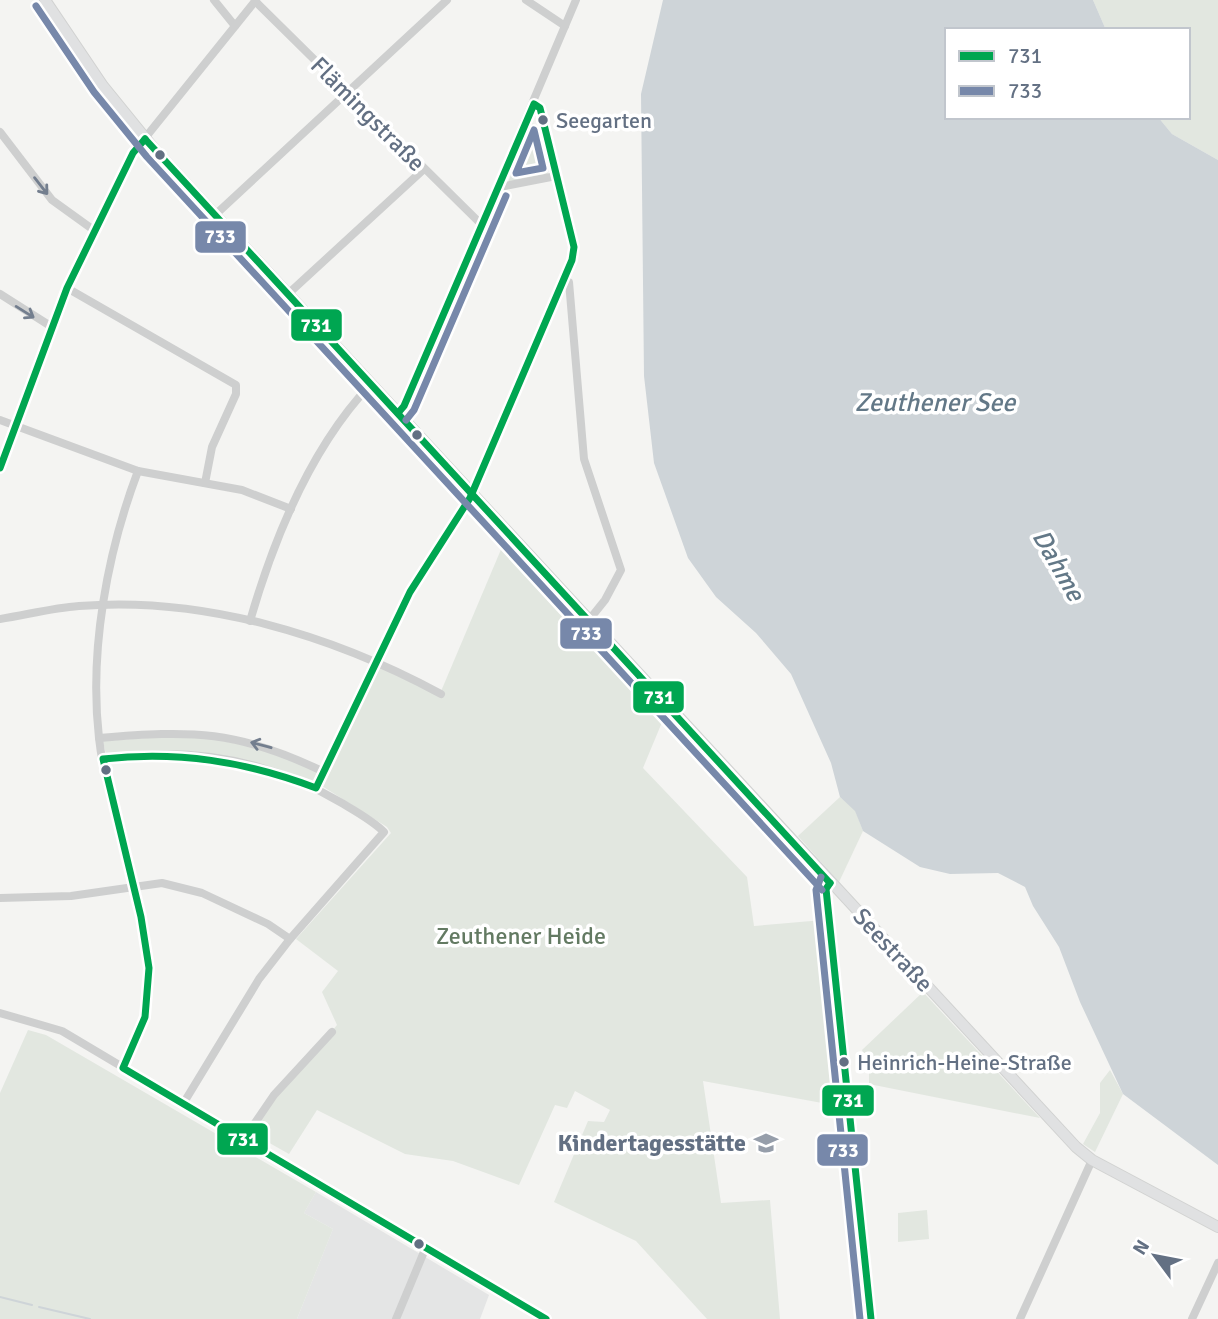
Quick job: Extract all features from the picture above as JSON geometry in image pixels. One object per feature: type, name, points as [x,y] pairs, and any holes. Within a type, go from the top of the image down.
[{"type":"main road","name":"Seestraße","points":[[45,0],[103,86],[145,139],[1067,1138],[1092,1160],[1218,1227]]},
{"type":"street","points":[[214,0],[235,26]]},
{"type":"street","points":[[215,215],[447,0]]},
{"type":"street","points":[[526,0],[565,26]]},
{"type":"street","points":[[398,413],[404,406],[500,184],[576,0]]},
{"type":"street","points":[[0,468],[66,288],[134,153],[255,1]]},
{"type":"street","name":"Flämingstraße","points":[[255,1],[482,225]]},
{"type":"street","points":[[316,788],[410,592],[472,493],[564,280],[574,247],[540,107],[534,104]]},
{"type":"street","points":[[0,132],[52,200],[95,231]]},
{"type":"street","points":[[288,294],[424,169]]},
{"type":"street","points":[[500,184],[505,186],[556,176]]},
{"type":"street","points":[[564,280],[569,282],[585,462],[621,570],[605,600],[589,620]]},
{"type":"street","points":[[66,288],[235,383],[236,394],[212,447],[205,483]]},
{"type":"street","points":[[0,294],[52,327]]},
{"type":"street","points":[[250,621],[266,570],[292,509],[318,458],[371,384]]},
{"type":"street","points":[[0,419],[138,471],[242,490],[292,509]]},
{"type":"street","points":[[123,1068],[142,1026],[149,983],[148,948],[99,738],[99,668],[105,604],[121,523],[138,471]]},
{"type":"street","points":[[0,620],[75,606],[105,604],[184,609],[250,621],[326,642],[376,662],[441,694]]},
{"type":"street","points":[[99,738],[181,732],[213,735],[275,748],[324,772]]},
{"type":"street","points":[[103,759],[159,754],[208,756],[253,764],[316,788],[384,832],[290,939],[242,1003],[183,1104]]},
{"type":"street","points":[[830,883],[826,889],[871,1319]]},
{"type":"street","points":[[0,898],[72,896],[133,885],[162,884],[200,892],[258,919],[290,939]]},
{"type":"street","points":[[0,1013],[62,1031],[545,1319]]},
{"type":"street","points":[[244,1139],[274,1095],[332,1032]]},
{"type":"street","points":[[1020,1319],[1092,1160]]},
{"type":"street","points":[[396,1319],[426,1247]]},
{"type":"street","points":[[1192,1319],[1218,1263]]},
{"type":"shaded area","points":[[316,1192],[489,1295],[480,1319],[297,1319],[333,1229],[304,1213]]},
{"type":"green space","points":[[1093,0],[1218,0],[1218,160],[1172,134],[1160,119],[1190,119],[1190,28],[1105,28]]},
{"type":"green space","points":[[533,123],[548,175],[508,182]]},
{"type":"green space","name":"Zeuthener Heide","points":[[505,540],[665,715],[643,768],[747,877],[754,926],[823,920],[844,1107],[703,1081],[721,1203],[770,1200],[780,1319],[707,1319],[636,1241],[554,1202],[588,1121],[604,1122],[610,1110],[575,1091],[567,1108],[555,1105],[519,1185],[453,1161],[405,1154],[317,1110],[289,1154],[252,1133],[272,1103],[337,1025],[322,992],[338,971],[296,939],[391,833],[387,827],[322,786],[379,666],[439,696]]},
{"type":"green space","points":[[192,735],[274,751],[319,773],[314,783],[269,766],[191,751],[106,755],[103,741]]},
{"type":"green space","points":[[840,797],[855,810],[863,831],[839,882],[798,836]]},
{"type":"green space","points":[[923,992],[1040,1118],[869,1084],[869,1065],[862,1050]]},
{"type":"green space","points":[[28,1030],[46,1035],[316,1192],[304,1213],[333,1229],[297,1319],[0,1319],[0,1093]]},
{"type":"green space","points":[[1110,1070],[1123,1094],[1095,1152],[1083,1144],[1100,1113],[1100,1083]]},
{"type":"green space","points":[[927,1210],[929,1239],[898,1242],[898,1213]]},
{"type":"water","name":"Zeuthener See","points":[[663,0],[1093,0],[1105,28],[945,28],[945,119],[1160,119],[1172,134],[1218,160],[1218,1165],[1123,1094],[1080,1002],[1059,947],[1033,906],[1025,887],[998,873],[950,874],[920,867],[863,831],[855,811],[840,797],[831,763],[791,674],[756,633],[716,597],[688,558],[654,463],[644,376],[641,94]]},
{"type":"waterway","points":[[0,1297],[32,1305]]},
{"type":"waterway","points":[[39,1307],[90,1319]]},
{"type":"transit line","name":"733","points":[[36,6],[94,92],[147,157],[822,890]]},
{"type":"transit line","name":"731","points":[[398,413],[404,406],[534,104],[540,108],[574,247],[572,260],[470,498],[410,592],[316,788],[263,771],[211,760],[158,756],[103,759],[141,917],[149,968],[145,1017],[123,1068],[546,1319]]},
{"type":"transit line","name":"733","points":[[534,130],[543,168],[516,173],[534,130]]},
{"type":"transit line","name":"731","points":[[145,139],[830,883]]},
{"type":"transit line","name":"731","points":[[0,468],[67,288],[133,153],[145,139]]},
{"type":"transit line","name":"733","points":[[406,420],[414,410],[506,196]]},
{"type":"transit line","name":"733","points":[[821,877],[816,890],[860,1319]]},
{"type":"transit line","name":"731","points":[[830,883],[826,889],[871,1319]]},
{"type":"place","name":"Seegarten","points":[[543,120]]},
{"type":"place","name":"Heinrich-Heine-Straße","points":[[844,1062]]},
{"type":"place","name":"Kindertagesstätte","points":[[766,1143]]},
{"type":"water label","name":"Dahme","points":[[1059,565]]}]
